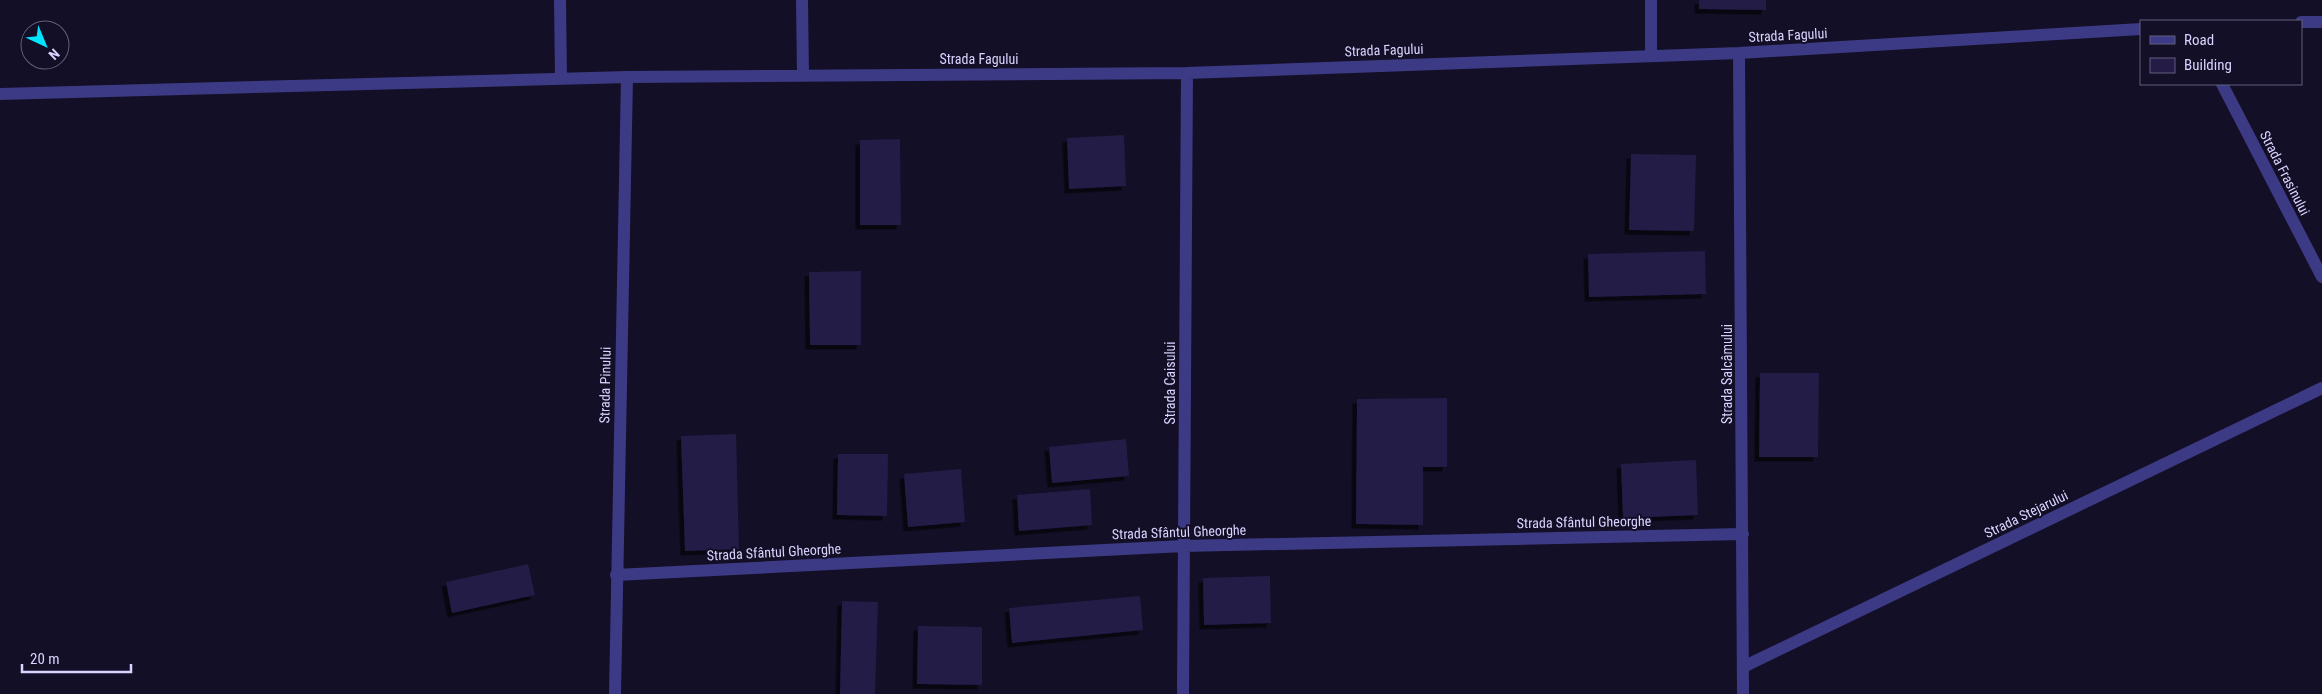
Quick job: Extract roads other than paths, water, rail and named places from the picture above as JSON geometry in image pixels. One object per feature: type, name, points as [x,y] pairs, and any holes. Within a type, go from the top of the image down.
[{"type":"street","points":[[560,0],[561,78]]},
{"type":"street","points":[[802,0],[803,75]]},
{"type":"street","points":[[1651,0],[1651,55]]},
{"type":"street","points":[[2302,22],[2322,22]]},
{"type":"street","name":"Strada Fagului","points":[[0,94],[561,78],[1187,72],[1739,53],[2140,29]]},
{"type":"street","name":"Strada Salcâmului","points":[[1739,53],[1743,694]]},
{"type":"street","name":"Strada Caisului","points":[[1183,694],[1187,72]]},
{"type":"street","name":"Strada Pinului","points":[[615,694],[627,77]]},
{"type":"street","name":"Strada Frasinului","points":[[2223,85],[2322,277]]},
{"type":"street","name":"Strada Stejarului","points":[[1743,667],[2322,388]]},
{"type":"street","name":"Strada Sfântul Gheorghe","points":[[616,575],[1183,546],[1743,534]]}]
